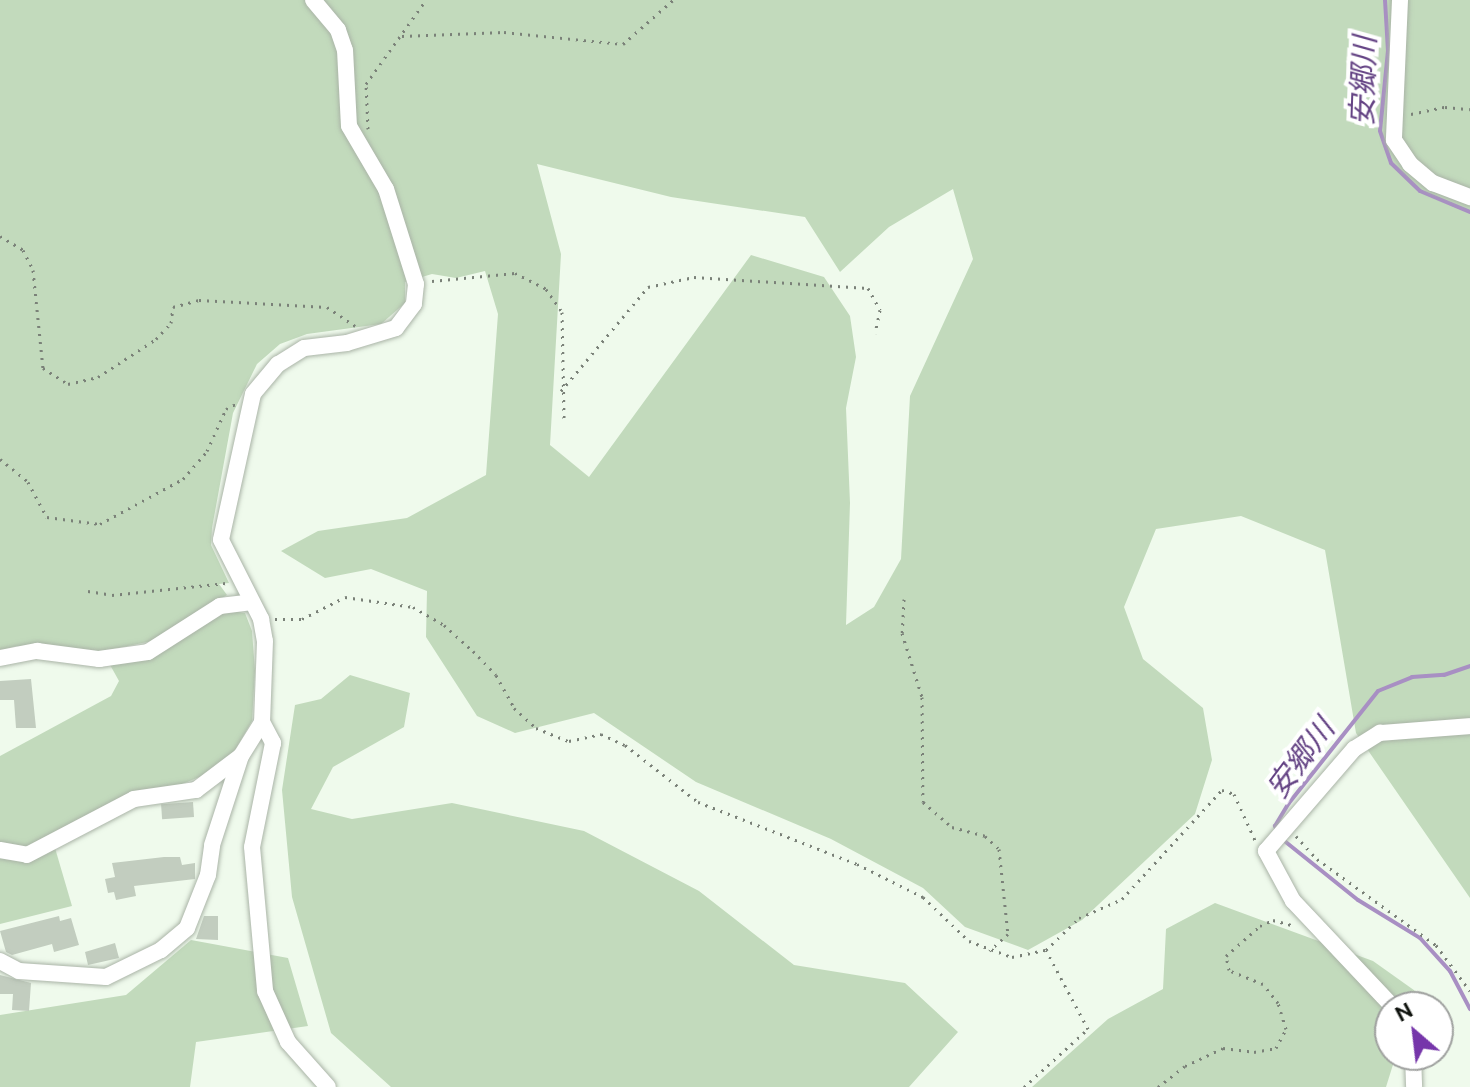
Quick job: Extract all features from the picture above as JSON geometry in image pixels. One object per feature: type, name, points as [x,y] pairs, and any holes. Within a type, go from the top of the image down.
[{"type":"street","points":[[0,961],[19,971],[106,977],[161,950],[187,928],[199,902],[241,756],[262,722],[265,641],[261,619],[242,587],[221,540],[253,394],[278,364],[304,348],[371,337],[396,328],[414,304],[416,284],[386,189],[349,126],[345,50],[338,30],[313,0]]},
{"type":"street","points":[[1400,0],[1394,140],[1410,164],[1433,183],[1470,197]]},
{"type":"street","points":[[0,658],[37,651],[99,659],[148,652],[220,606],[252,602]]},
{"type":"street","points":[[262,722],[273,743],[252,847],[265,991],[288,1042],[328,1087]]},
{"type":"street","points":[[1378,991],[1293,901],[1278,839],[1354,749],[1380,733],[1470,726]]},
{"type":"street","points":[[0,850],[27,855],[134,799],[196,790],[241,756]]},
{"type":"path","points":[[369,134],[366,84],[426,0]]},
{"type":"path","points":[[402,36],[504,32],[623,44],[673,0]]},
{"type":"path","points":[[1395,116],[1445,107],[1470,109]]},
{"type":"path","points":[[0,236],[23,250],[33,270],[43,368],[68,384],[98,377],[156,339],[171,323],[173,307],[199,300],[327,307],[371,337]]},
{"type":"path","points":[[416,284],[515,273],[546,289],[562,312],[561,391],[564,420]]},
{"type":"path","points":[[561,391],[648,287],[694,277],[868,288],[880,310],[875,333]]},
{"type":"path","points":[[0,459],[28,482],[47,517],[100,524],[183,479],[207,451],[226,409],[253,394]]},
{"type":"path","points":[[88,591],[112,595],[208,583],[242,587]]},
{"type":"path","points":[[261,619],[302,619],[345,597],[413,607],[473,651],[496,675],[514,708],[536,728],[569,741],[601,734],[625,745],[698,802],[857,864],[923,897],[969,941],[1012,957],[1046,950],[1079,918],[1122,899],[1222,790],[1234,794],[1251,836],[1278,839],[1317,859],[1436,945],[1470,991]]},
{"type":"path","points":[[904,599],[902,633],[922,697],[923,802],[952,827],[985,836],[999,849],[1008,934],[989,951]]},
{"type":"path","points":[[1158,1087],[1185,1066],[1223,1048],[1254,1052],[1276,1048],[1286,1029],[1278,1003],[1263,984],[1229,970],[1226,956],[1239,938],[1273,920],[1304,930]]},
{"type":"path","points":[[1024,1087],[1088,1029],[1046,950]]},
{"type":"green space","points":[[0,0],[1470,0],[1470,898],[1356,733],[1325,550],[1241,516],[1156,529],[1124,607],[1143,659],[1203,708],[1212,760],[1195,814],[1082,920],[1028,950],[965,927],[923,888],[831,839],[696,782],[594,713],[515,733],[477,716],[426,637],[427,591],[371,569],[325,578],[281,551],[318,531],[407,518],[486,475],[498,314],[485,271],[456,278],[432,274],[405,282],[405,303],[381,324],[307,334],[280,344],[257,364],[233,413],[212,528],[211,545],[229,583],[219,584],[227,595],[152,641],[99,652],[16,646],[0,651]],"holes":[[[537,164],[671,197],[805,217],[840,272],[889,227],[953,189],[973,259],[910,396],[901,559],[874,607],[846,625],[850,503],[846,408],[856,357],[850,316],[824,277],[751,255],[589,477],[550,445],[561,254]]]},
{"type":"green space","points":[[226,610],[245,613],[252,631],[255,671],[252,721],[234,752],[204,775],[29,848],[0,844],[0,756],[111,696],[119,681],[109,663]]},
{"type":"green space","points":[[350,675],[410,693],[404,727],[333,767],[311,809],[352,819],[452,803],[584,831],[699,891],[794,965],[905,983],[958,1032],[909,1087],[391,1087],[331,1033],[292,897],[282,790],[295,705],[321,699]]},
{"type":"green space","points":[[55,848],[72,906],[0,924],[0,854]]},
{"type":"green space","points":[[1215,903],[1373,961],[1415,991],[1374,991],[1374,1071],[1391,1071],[1386,1087],[1032,1087],[1108,1019],[1163,989],[1166,929]]},
{"type":"green space","points":[[191,940],[288,958],[308,1026],[196,1042],[190,1087],[0,1087],[0,1015],[126,995]]},
{"type":"building","points":[[31,679],[36,728],[16,728],[14,700],[0,700],[0,681]]},
{"type":"building","points":[[193,802],[194,817],[162,819],[161,804]]},
{"type":"building","points":[[180,857],[182,865],[195,863],[195,879],[134,886],[136,896],[116,900],[114,892],[108,893],[105,879],[115,877],[112,863]]},
{"type":"building","points":[[59,916],[60,921],[71,918],[79,945],[54,952],[52,944],[12,955],[6,952],[0,931]]},
{"type":"building","points":[[204,916],[218,916],[218,940],[196,939]]},
{"type":"building","points":[[115,943],[119,958],[88,965],[85,952]]},
{"type":"building","points":[[0,975],[31,983],[29,1011],[12,1010],[13,994],[0,994]]},
{"type":"waterway","name":"安郷川","points":[[1385,0],[1388,51],[1380,131],[1391,163],[1420,191],[1470,212]]},
{"type":"waterway","name":"安郷川","points":[[1278,832],[1275,826],[1289,803],[1378,691],[1412,677],[1444,675],[1470,666]]},
{"type":"waterway","name":"安郷川","points":[[1282,839],[1358,900],[1420,938],[1450,971],[1470,1009]]}]
